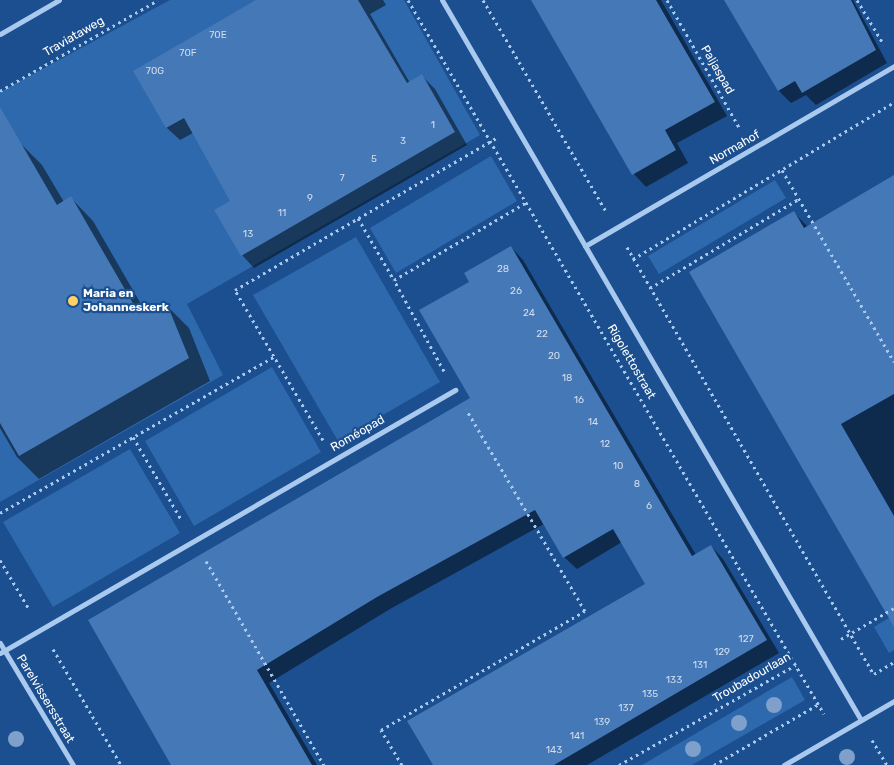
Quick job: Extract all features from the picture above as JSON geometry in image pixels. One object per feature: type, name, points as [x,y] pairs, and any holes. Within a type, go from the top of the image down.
[{"type":"street","points":[[0,34],[59,0]]},
{"type":"street","name":"Rigolettostraat","points":[[442,0],[861,720]]},
{"type":"street","name":"Normahof","points":[[585,246],[894,66]]},
{"type":"street","name":"Roméopad","points":[[2,652],[455,390]]},
{"type":"street","name":"Parelvissersstraat","points":[[0,642],[2,652],[73,765]]},
{"type":"street","points":[[784,765],[894,701]]},
{"type":"path","name":"Traviataweg","points":[[0,91],[158,0]]},
{"type":"path","name":"Rigolettostraat","points":[[408,0],[836,735]]},
{"type":"path","points":[[483,0],[874,674],[894,662]]},
{"type":"path","name":"Paljaspad","points":[[667,0],[752,149]]},
{"type":"path","points":[[857,0],[885,47]]},
{"type":"path","points":[[633,258],[894,102]]},
{"type":"path","points":[[335,459],[235,290],[516,126]]},
{"type":"path","points":[[782,170],[894,362]]},
{"type":"path","points":[[394,280],[552,188]]},
{"type":"path","points":[[650,288],[799,199]]},
{"type":"path","points":[[358,218],[455,390],[585,611],[381,730],[402,765]]},
{"type":"path","points":[[0,513],[274,357]]},
{"type":"path","points":[[133,437],[324,765]]},
{"type":"path","points":[[0,560],[121,765]]},
{"type":"path","name":"Troubadourlaan","points":[[619,765],[894,608]]},
{"type":"path","points":[[714,765],[819,704]]},
{"type":"shaded area","points":[[170,0],[404,0],[480,135],[187,304],[223,375],[0,502],[0,92]]},
{"type":"shaded area","points":[[491,156],[517,201],[396,273],[370,228]]},
{"type":"shaded area","points":[[775,180],[786,198],[659,274],[648,256]]},
{"type":"shaded area","points":[[356,237],[440,382],[338,441],[253,295]]},
{"type":"shaded area","points":[[272,367],[321,452],[194,526],[145,441]]},
{"type":"shaded area","points":[[130,449],[180,533],[53,607],[3,522]]},
{"type":"shaded area","points":[[894,615],[894,650],[889,653],[874,627]]},
{"type":"shaded area","points":[[792,677],[805,700],[692,765],[642,765]]},
{"type":"building","points":[[256,0],[358,0],[407,83],[422,74],[455,132],[241,256],[214,210],[230,201],[184,118],[166,128],[133,71]]},
{"type":"building","points":[[531,0],[656,0],[715,102],[665,130],[676,150],[632,175]]},
{"type":"building","points":[[724,0],[851,0],[876,50],[802,93],[795,81],[778,91]]},
{"type":"building","name":"Maria en Johanneskerk","points":[[0,107],[57,205],[71,196],[138,312],[167,304],[189,358],[19,456],[0,423]]},
{"type":"building","points":[[894,175],[894,394],[841,424],[894,516],[894,627],[689,272],[794,211],[804,228]]},
{"type":"building","points":[[511,246],[692,556],[711,545],[767,640],[554,765],[433,765],[407,721],[645,584],[613,529],[563,558],[535,510],[377,597],[257,670],[312,765],[171,765],[88,620],[470,398],[419,310],[469,282],[464,273]]},
{"type":"place","name":"Maria en Johanneskerk","points":[[73,301]]}]
